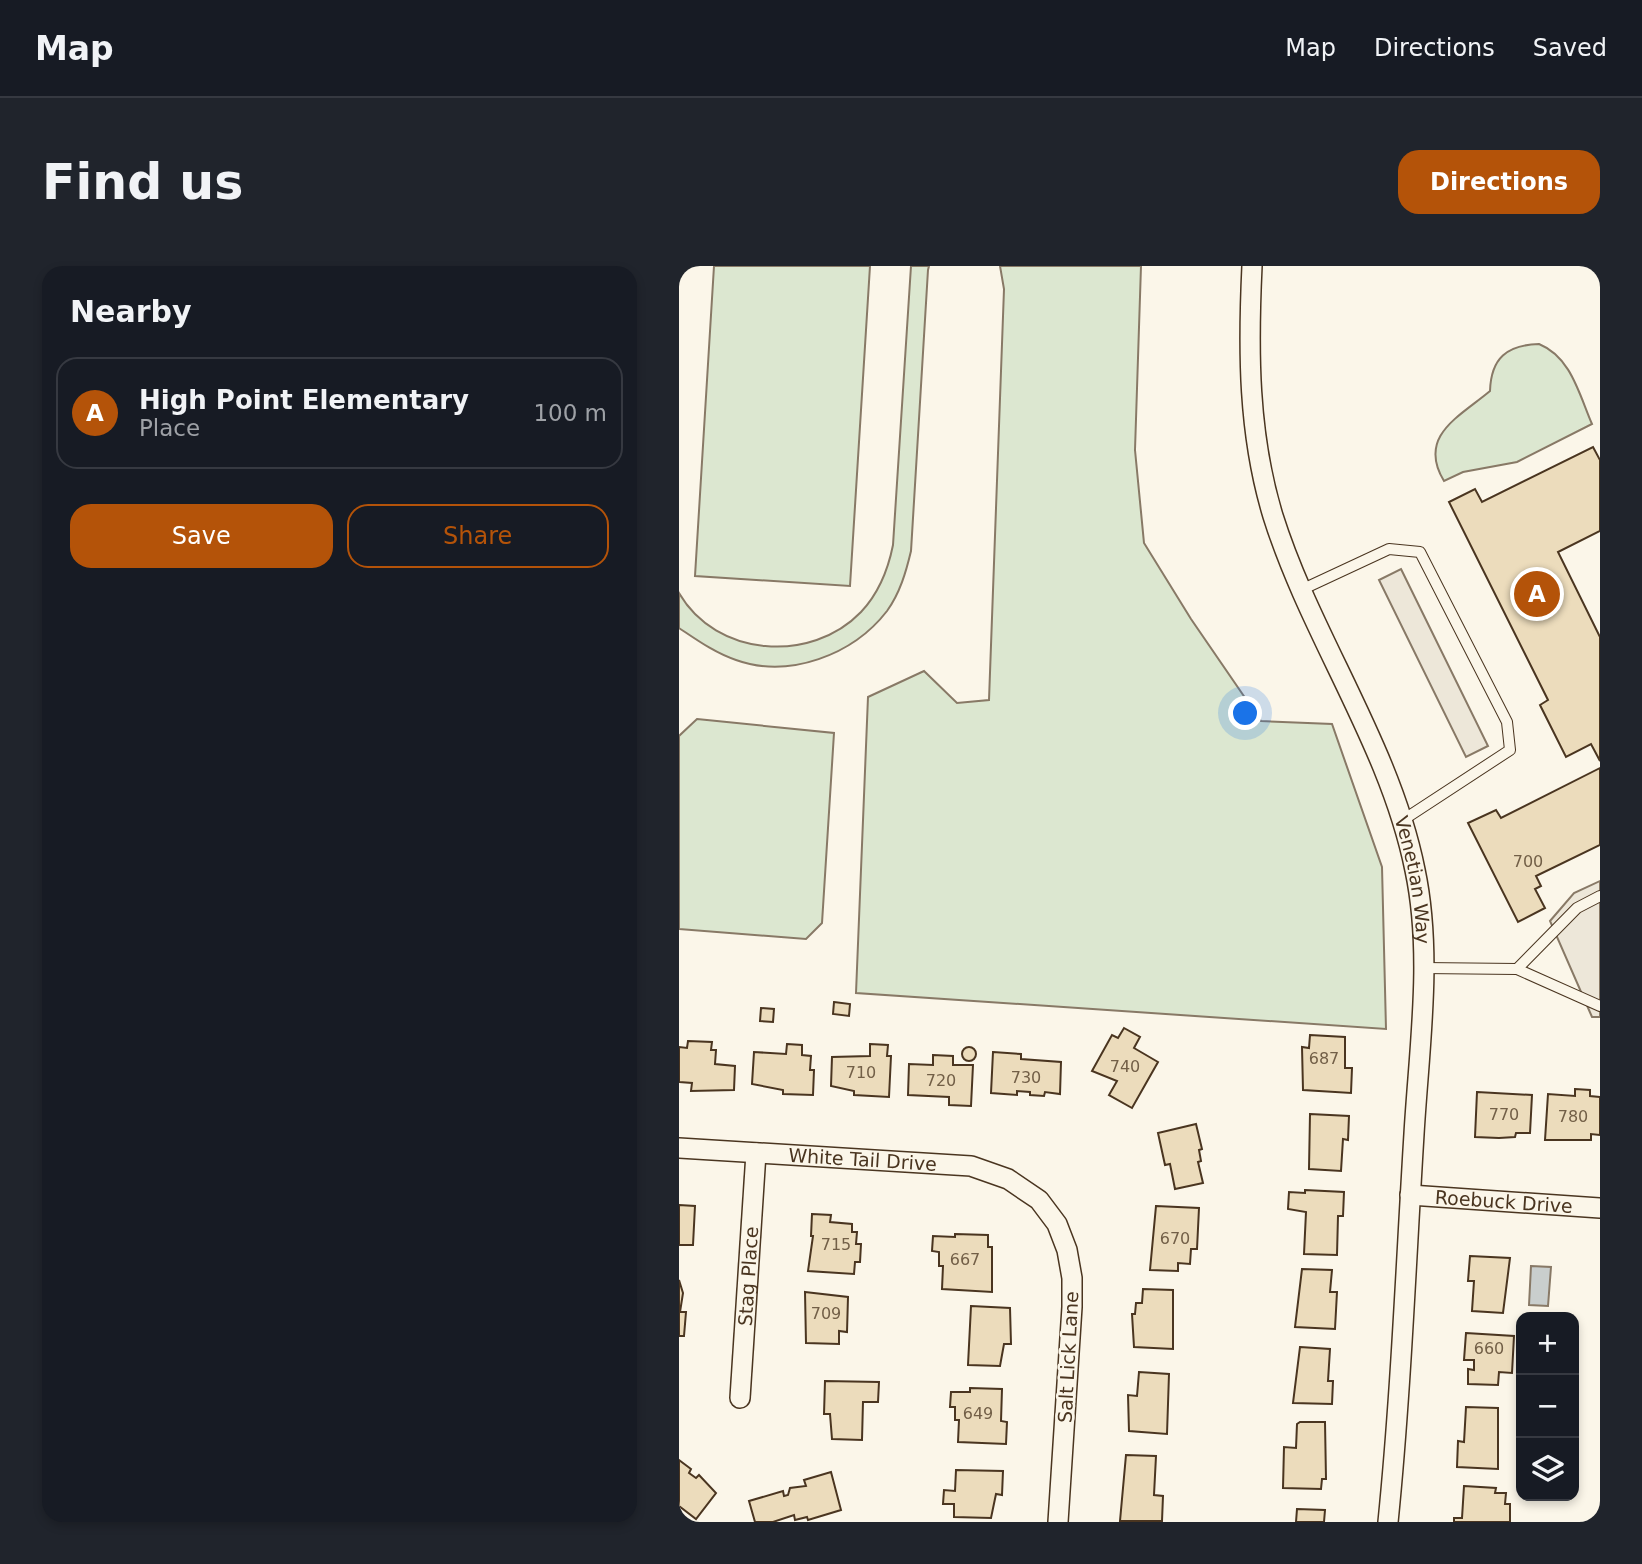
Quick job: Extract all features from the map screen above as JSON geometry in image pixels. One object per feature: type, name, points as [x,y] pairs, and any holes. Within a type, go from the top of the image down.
[{"type":"street","name":"Venetian Way","points":[[1252,266],[1249,383],[1258,452],[1273,515],[1301,590],[1364,726],[1403,820],[1416,872],[1423,968],[1388,1522]]},
{"type":"street","name":"White Tail Drive","points":[[679,1148],[971,1166],[1008,1179],[1039,1200]]},
{"type":"street","name":"Stag Place","points":[[740,1398],[756,1153]]},
{"type":"street","name":"Roebuck Drive","points":[[1410,1195],[1600,1208]]},
{"type":"street","name":"Salt Lick Lane","points":[[1039,1200],[1057,1224],[1072,1278],[1058,1522]]},
{"type":"lane","points":[[1301,590],[1389,550],[1420,552],[1507,722],[1510,750],[1403,820]]},
{"type":"lane","points":[[1517,969],[1577,908],[1600,896]]},
{"type":"lane","points":[[1423,968],[1517,969],[1600,1006]]},
{"type":"green space","points":[[714,266],[870,266],[850,586],[695,576]]},
{"type":"green space","points":[[911,266],[929,266],[911,551],[896,597],[873,627],[857,640],[819,659],[777,667],[756,665],[721,654],[679,628],[679,593],[695,614],[716,630],[740,641],[765,646],[791,646],[817,640],[840,629],[861,612],[882,581],[893,545]]},
{"type":"green space","points":[[1000,266],[1141,266],[1135,450],[1144,543],[1191,619],[1261,721],[1332,724],[1382,867],[1386,1029],[856,993],[868,697],[924,671],[957,703],[989,700],[1004,289]]},
{"type":"green space","points":[[1539,344],[1550,350],[1566,367],[1592,424],[1517,462],[1463,472],[1444,481],[1435,452],[1445,429],[1490,391],[1494,370],[1503,356],[1518,347]]},
{"type":"green space","points":[[697,719],[834,733],[822,923],[806,939],[679,929],[679,736]]},
{"type":"shaded area","points":[[1401,569],[1488,746],[1466,757],[1379,580]]},
{"type":"shaded area","points":[[1600,881],[1600,1017],[1592,1017],[1550,921],[1574,893]]},
{"type":"shaded area","points":[[1531,1266],[1551,1267],[1548,1306],[1529,1305]]},
{"type":"building","points":[[1593,447],[1600,460],[1600,531],[1558,552],[1600,637],[1600,761],[1591,744],[1566,757],[1540,705],[1548,700],[1449,502],[1475,489],[1482,502]]},
{"type":"building","points":[[1600,768],[1600,845],[1536,876],[1541,886],[1535,889],[1545,908],[1518,922],[1468,823],[1496,810],[1501,818]]},
{"type":"building","points":[[834,1002],[850,1004],[849,1016],[833,1014]]},
{"type":"building","points":[[761,1008],[774,1009],[773,1022],[760,1021]]},
{"type":"building","points":[[1124,1028],[1140,1037],[1134,1048],[1158,1062],[1132,1108],[1109,1095],[1117,1081],[1092,1071],[1112,1035],[1118,1038]]},
{"type":"building","points":[[1310,1035],[1345,1037],[1345,1068],[1352,1068],[1351,1093],[1303,1090],[1302,1047],[1309,1048]]},
{"type":"building","points":[[688,1041],[712,1042],[711,1050],[716,1050],[715,1064],[735,1066],[734,1090],[691,1091],[692,1083],[679,1082],[679,1047],[687,1048]]},
{"type":"building","points":[[787,1044],[802,1045],[802,1055],[811,1056],[810,1070],[814,1070],[813,1095],[783,1094],[783,1090],[752,1084],[754,1052],[786,1054]]},
{"type":"building","points":[[870,1044],[888,1045],[887,1056],[891,1056],[889,1097],[854,1095],[854,1091],[831,1086],[832,1057],[870,1056]]},
{"type":"building","points":[[966,1047],[972,1047],[976,1054],[972,1061],[966,1061],[962,1057],[962,1051]]},
{"type":"building","points":[[993,1052],[1021,1054],[1021,1059],[1061,1062],[1060,1094],[1045,1092],[1044,1096],[1017,1091],[1017,1095],[991,1093]]},
{"type":"building","points":[[933,1055],[953,1056],[953,1065],[973,1065],[971,1106],[949,1105],[949,1097],[908,1095],[909,1064],[933,1065]]},
{"type":"building","points":[[1575,1089],[1590,1090],[1590,1096],[1600,1097],[1600,1135],[1591,1134],[1591,1140],[1545,1140],[1548,1094],[1575,1096]]},
{"type":"building","points":[[1477,1092],[1532,1095],[1530,1133],[1516,1133],[1515,1137],[1475,1137]]},
{"type":"building","points":[[1310,1114],[1349,1116],[1348,1140],[1343,1139],[1341,1171],[1309,1169]]},
{"type":"building","points":[[1196,1124],[1202,1149],[1199,1150],[1201,1161],[1198,1162],[1203,1183],[1175,1189],[1170,1164],[1165,1165],[1158,1133]]},
{"type":"building","points":[[1305,1190],[1344,1192],[1343,1216],[1338,1216],[1337,1255],[1304,1254],[1306,1212],[1288,1209],[1289,1192],[1305,1193]]},
{"type":"building","points":[[679,1205],[695,1206],[693,1245],[679,1245]]},
{"type":"building","points":[[1156,1206],[1199,1208],[1197,1249],[1191,1249],[1190,1264],[1178,1263],[1178,1271],[1150,1270]]},
{"type":"building","points":[[812,1214],[831,1215],[830,1222],[852,1224],[852,1232],[857,1232],[856,1244],[861,1244],[860,1262],[855,1262],[854,1274],[808,1271],[813,1236]]},
{"type":"building","points":[[955,1234],[988,1235],[988,1247],[992,1247],[992,1292],[942,1289],[943,1266],[939,1266],[939,1252],[932,1251],[933,1236],[955,1237]]},
{"type":"building","points":[[1470,1256],[1510,1258],[1503,1313],[1472,1311],[1474,1281],[1468,1281]]},
{"type":"building","points":[[1302,1269],[1332,1270],[1330,1292],[1337,1292],[1335,1329],[1295,1327]]},
{"type":"building","points":[[679,1280],[683,1293],[680,1312],[686,1312],[684,1336],[679,1336]]},
{"type":"building","points":[[1143,1289],[1173,1290],[1173,1349],[1134,1347],[1132,1314],[1135,1314],[1136,1303],[1142,1303]]},
{"type":"building","points":[[805,1292],[848,1297],[847,1332],[839,1331],[839,1344],[806,1343]]},
{"type":"building","points":[[971,1306],[1010,1308],[1011,1344],[1004,1344],[1000,1366],[968,1365]]},
{"type":"building","points":[[1466,1333],[1514,1336],[1512,1373],[1499,1372],[1498,1385],[1468,1384],[1468,1369],[1474,1370],[1474,1360],[1464,1360]]},
{"type":"building","points":[[1300,1347],[1330,1349],[1328,1381],[1333,1381],[1332,1404],[1293,1403]]},
{"type":"building","points":[[1139,1372],[1169,1374],[1167,1434],[1129,1431],[1128,1395],[1137,1396]]},
{"type":"building","points":[[825,1381],[879,1382],[878,1402],[863,1402],[862,1440],[832,1439],[830,1414],[824,1414]]},
{"type":"building","points":[[970,1388],[1002,1389],[1001,1421],[1007,1422],[1006,1444],[958,1442],[959,1420],[955,1420],[955,1407],[950,1407],[951,1392],[970,1392]]},
{"type":"building","points":[[1466,1407],[1498,1408],[1498,1469],[1457,1467],[1458,1441],[1464,1442]]},
{"type":"building","points":[[1325,1422],[1326,1479],[1322,1479],[1321,1489],[1283,1488],[1284,1447],[1296,1448],[1297,1424]]},
{"type":"building","points":[[1126,1455],[1156,1456],[1154,1495],[1163,1496],[1162,1521],[1120,1521]]},
{"type":"building","points":[[679,1460],[691,1469],[689,1473],[696,1478],[699,1475],[716,1493],[696,1519],[679,1506]]},
{"type":"building","points":[[956,1470],[1003,1471],[1002,1495],[996,1494],[991,1518],[954,1517],[954,1504],[943,1504],[944,1490],[955,1491]]},
{"type":"building","points":[[831,1472],[841,1510],[808,1520],[807,1517],[795,1520],[794,1515],[773,1522],[755,1522],[749,1501],[783,1491],[784,1496],[788,1495],[790,1488],[806,1486],[804,1480]]},
{"type":"building","points":[[1464,1486],[1496,1488],[1495,1493],[1506,1493],[1505,1504],[1510,1504],[1510,1522],[1454,1522],[1454,1518],[1462,1518]]},
{"type":"building","points":[[1297,1509],[1325,1510],[1324,1522],[1296,1522]]},
{"type":"place","name":"High Point Elementary","points":[[1537,594]]}]
